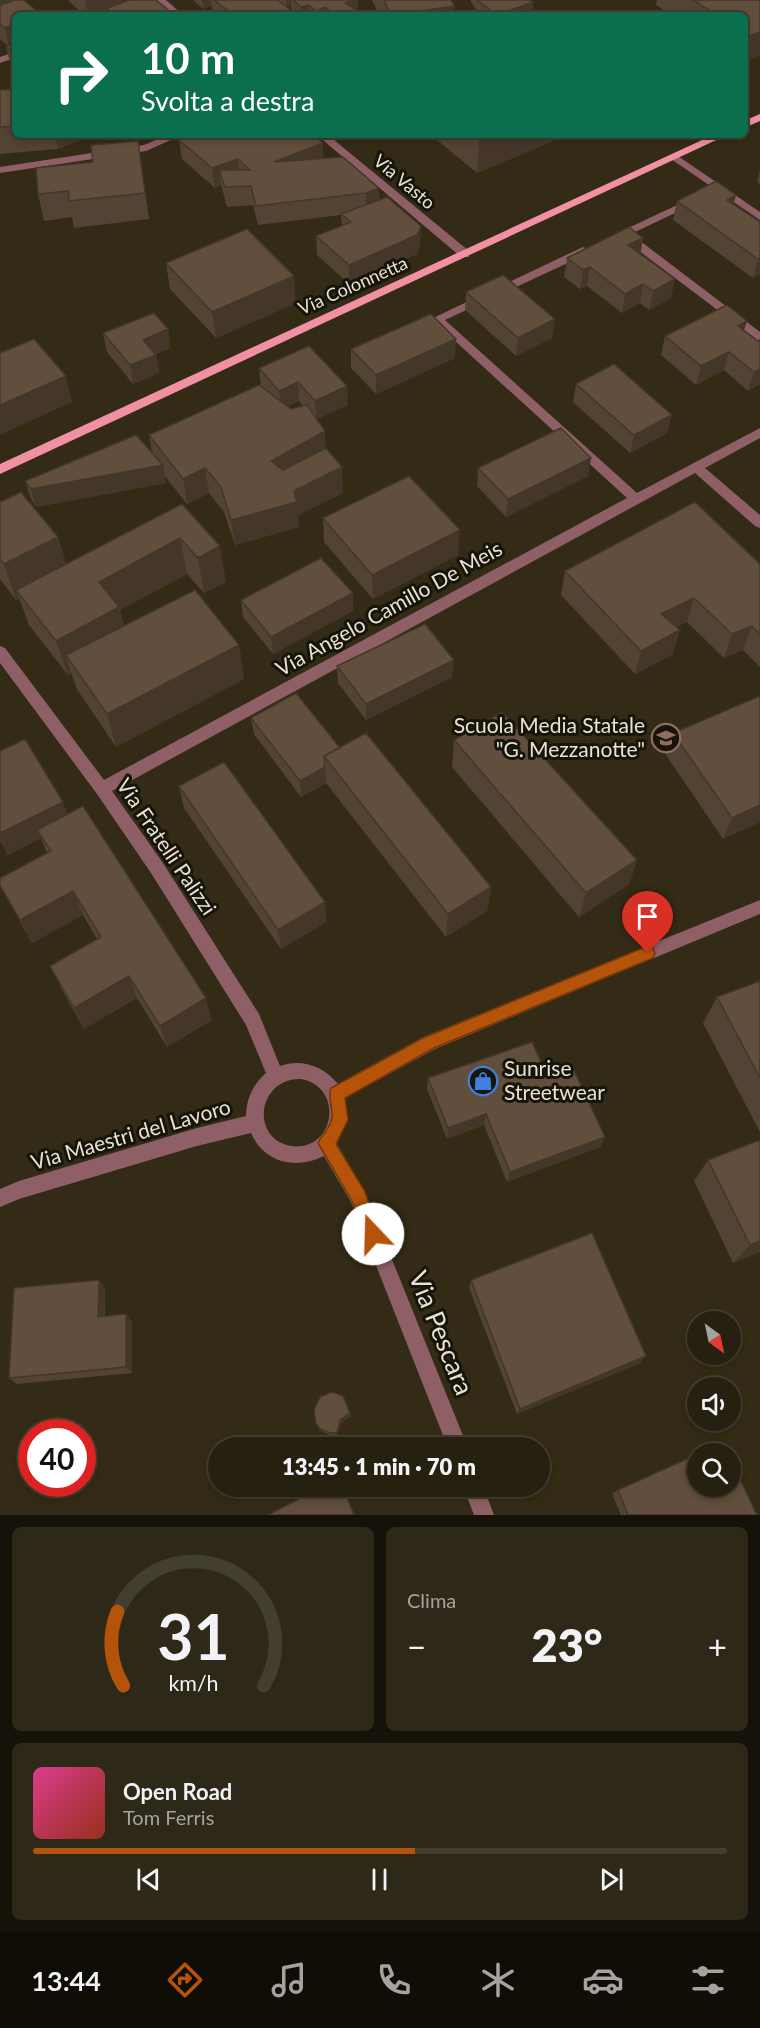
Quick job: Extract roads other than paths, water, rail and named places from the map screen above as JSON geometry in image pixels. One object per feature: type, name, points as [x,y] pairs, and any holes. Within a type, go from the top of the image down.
[{"type":"main road","name":"Via Colonnetta","points":[[0,469],[716,138]]},
{"type":"street","points":[[152,7],[162,1],[175,12]]},
{"type":"street","points":[[0,170],[146,148],[170,138]]},
{"type":"street","name":"Via Vasto","points":[[326,138],[465,254]]},
{"type":"street","points":[[675,157],[760,217]]},
{"type":"street","points":[[636,499],[437,319],[721,189]]},
{"type":"street","points":[[623,233],[760,338]]},
{"type":"street","name":"Via Angelo Camillo De Meis","points":[[102,789],[760,432]]},
{"type":"street","points":[[696,467],[757,516]]},
{"type":"street","name":"Via Fratelli Palizzi","points":[[0,652],[102,789],[157,868],[253,1020],[276,1077]]},
{"type":"street","points":[[336,1094],[429,1043],[760,907]]},
{"type":"street","points":[[303,1071],[317,1075],[328,1083],[336,1094],[340,1107],[340,1120],[335,1132],[316,1151],[303,1154],[278,1151],[260,1134],[255,1123],[258,1097],[276,1077],[290,1072],[303,1071]]},
{"type":"street","name":"Via Maestri del Lavoro","points":[[0,1198],[19,1190],[197,1137],[255,1123]]},
{"type":"street","name":"Via Pescara","points":[[326,1143],[358,1196],[454,1437]]},
{"type":"street","name":"Via Maestri del Lavoro","points":[[0,1193],[19,1190]]},
{"type":"street","points":[[477,1497],[484,1515]]},
{"type":"place","name":"Scuola Media Statale \"G. Mezzanotte\"","points":[[666,738]]},
{"type":"place","name":"Sunrise Streetwear","points":[[483,1081]]}]
